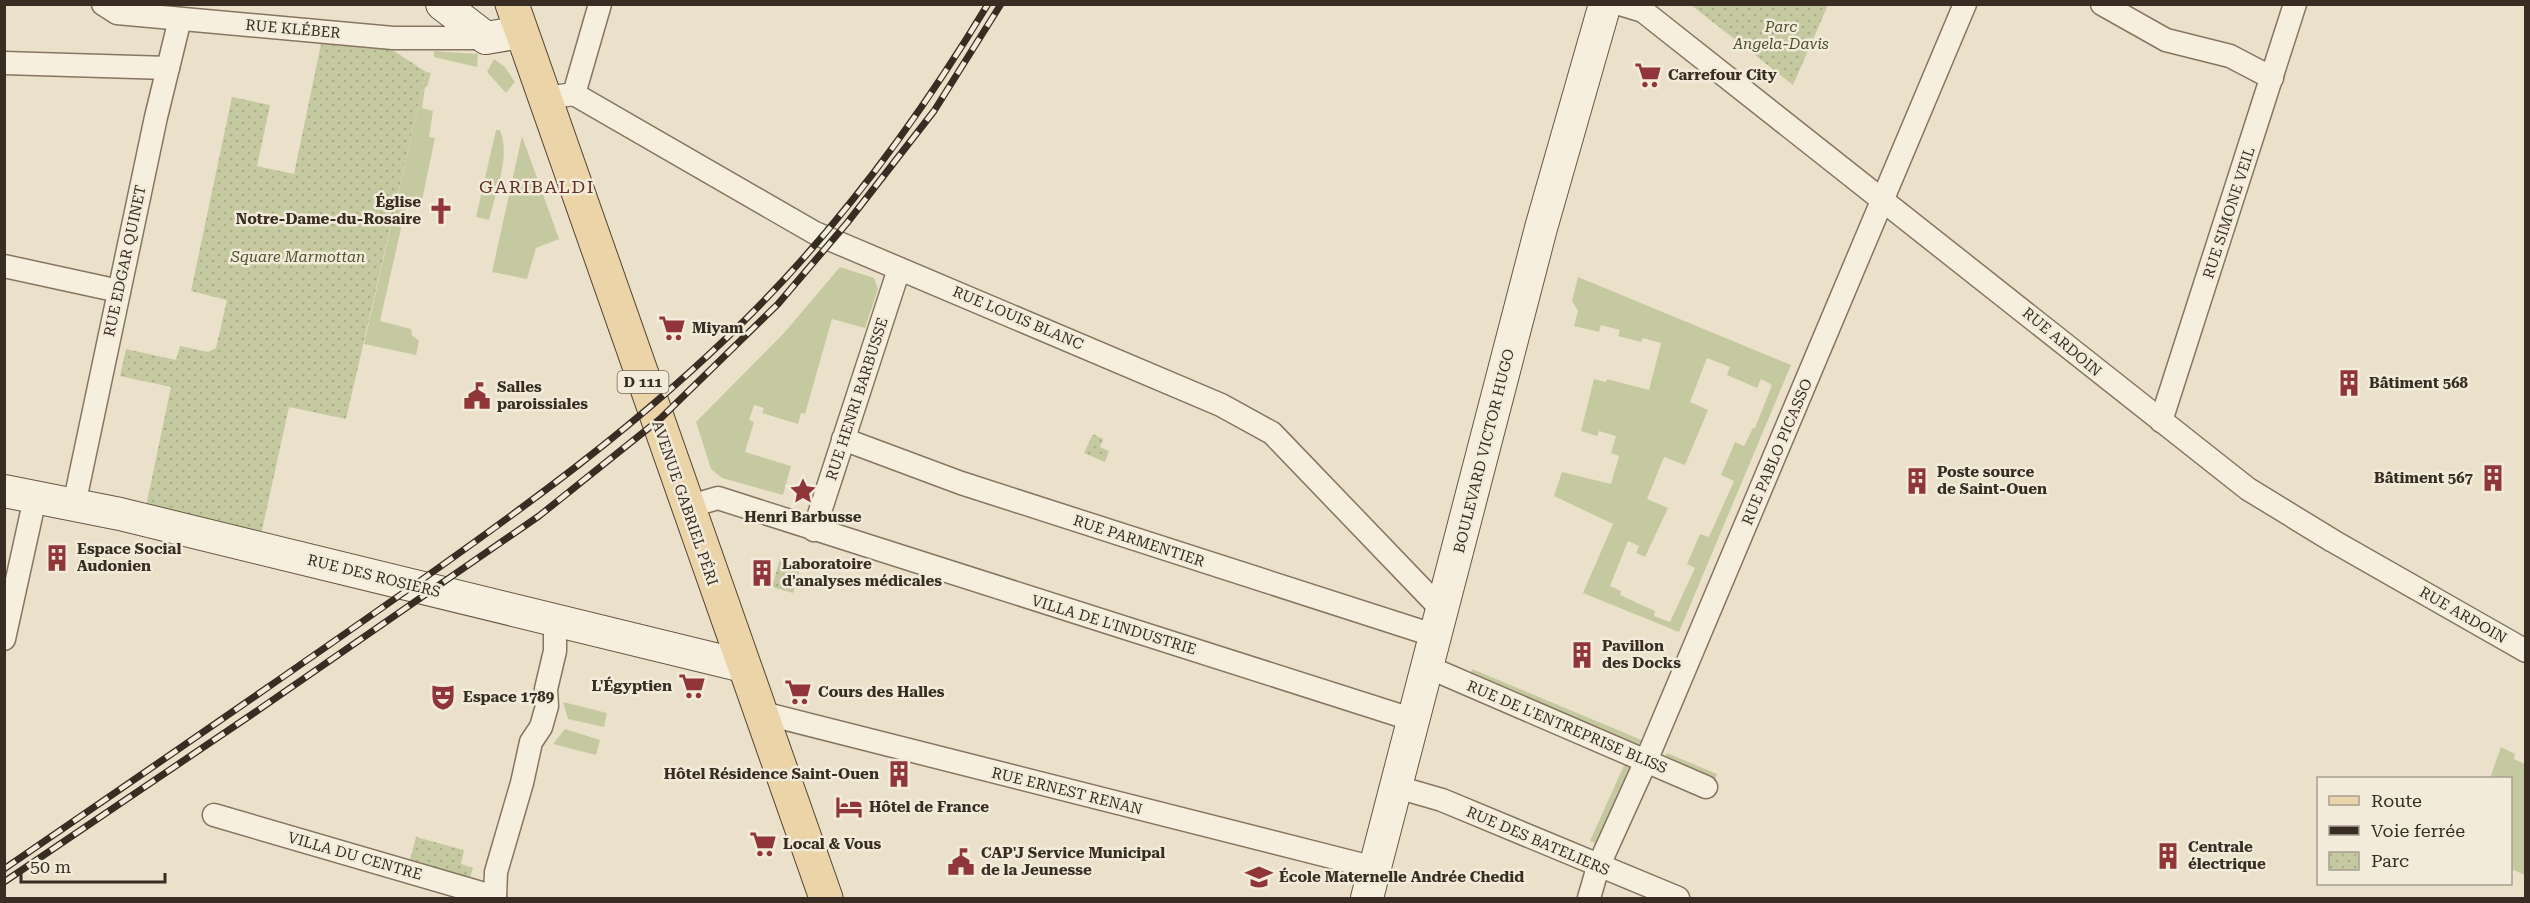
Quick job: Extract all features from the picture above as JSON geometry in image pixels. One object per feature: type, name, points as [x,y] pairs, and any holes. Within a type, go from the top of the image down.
[{"type":"main road","points":[[442,4],[486,38],[516,18]]},
{"type":"main road","name":"BOULEVARD VICTOR HUGO","points":[[1367,898],[1541,228],[1605,4]]},
{"type":"main road","name":"AVENUE GABRIEL PÉRI","points":[[516,18],[560,96],[687,507],[826,898]]},
{"type":"main road","name":"RUE DES ROSIERS","points":[[4,491],[74,505],[743,666]]},
{"type":"street","name":"RUE KLÉBER","points":[[103,4],[117,13],[180,19],[402,38],[486,38]]},
{"type":"street","points":[[560,96],[600,4]]},
{"type":"street","name":"RUE ARDOIN","points":[[1620,4],[1643,11],[2046,328],[2108,381],[2248,489],[2333,541],[2526,651]]},
{"type":"street","name":"RUE PABLO PICASSO","points":[[1589,898],[1598,867],[1646,761],[1965,4]]},
{"type":"street","points":[[2102,4],[2166,40],[2230,56],[2272,78]]},
{"type":"street","name":"RUE SIMONE VEIL","points":[[2161,421],[2295,4]]},
{"type":"street","name":"RUE EDGAR QUINET","points":[[74,505],[180,19]]},
{"type":"street","points":[[4,63],[168,68]]},
{"type":"street","name":"RUE LOUIS BLANC","points":[[560,96],[815,233],[1221,405],[1272,433],[1439,624]]},
{"type":"street","points":[[4,266],[119,291]]},
{"type":"street","name":"RUE HENRI BARBUSSE","points":[[814,530],[899,268]]},
{"type":"street","name":"RUE PARMENTIER","points":[[843,439],[961,483],[1439,624]]},
{"type":"street","points":[[4,639],[34,498]]},
{"type":"street","name":"VILLA DE L'INDUSTRIE","points":[[687,507],[718,498],[1414,720]]},
{"type":"street","points":[[495,898],[496,872],[522,783],[531,742],[541,727],[547,706],[546,689],[555,651],[555,621]]},
{"type":"street","name":"RUE DE L'ENTREPRISE BLISS","points":[[1428,667],[1706,787]]},
{"type":"street","name":"RUE ERNEST RENAN","points":[[759,712],[1375,868]]},
{"type":"street","name":"RUE DES BATELIERS","points":[[1397,787],[1442,800],[1598,867],[1678,898]]},
{"type":"street","name":"VILLA DU CENTRE","points":[[214,815],[495,898]]},
{"type":"green space","name":"Parc Angela-Davis","points":[[1691,5],[1828,5],[1793,85]]},
{"type":"green space","name":"Square Marmottan","points":[[321,44],[391,49],[426,72],[346,419],[289,407],[261,535],[146,506],[171,387],[120,376],[126,349],[176,360],[180,346],[208,352],[216,348],[227,300],[191,291],[232,97],[270,105],[257,166],[294,174]]},
{"type":"green space","points":[[434,51],[478,54],[477,67],[434,57]]},
{"type":"green space","points":[[494,59],[505,67],[515,82],[506,93],[487,72]]},
{"type":"green space","points":[[426,72],[431,73],[427,87],[425,87],[422,108],[433,111],[429,137],[435,138],[421,205],[407,202],[380,321],[411,329],[412,335],[419,341],[416,355],[364,344]]},
{"type":"green space","points":[[496,130],[500,130],[504,151],[489,220],[476,217]]},
{"type":"green space","points":[[522,136],[559,239],[536,248],[527,279],[492,272]]},
{"type":"green space","points":[[840,267],[874,278],[878,289],[865,328],[832,319],[805,414],[801,413],[798,424],[762,413],[764,408],[754,405],[749,420],[754,422],[745,452],[791,466],[783,495],[722,478],[711,469],[696,422],[785,332]]},
{"type":"green space","points":[[1578,277],[1791,365],[1679,632],[1583,593],[1613,524],[1554,496],[1562,472],[1611,484],[1619,456],[1611,453],[1616,436],[1599,431],[1597,436],[1581,431],[1594,379],[1606,382],[1607,379],[1649,390],[1661,343],[1643,338],[1641,342],[1618,336],[1620,330],[1601,325],[1599,332],[1574,326],[1578,311],[1572,301]],"holes":[[[1707,358],[1730,367],[1727,375],[1757,388],[1761,379],[1772,385],[1755,428],[1744,446],[1735,442],[1721,475],[1734,481],[1709,537],[1700,534],[1687,564],[1695,568],[1670,622],[1654,616],[1655,611],[1620,595],[1621,591],[1610,586],[1628,541],[1639,546],[1636,553],[1645,557],[1668,508],[1647,499],[1664,457],[1685,465],[1708,410],[1690,402]]]},
{"type":"green space","points":[[1093,434],[1103,439],[1100,447],[1109,451],[1105,462],[1084,453]]},
{"type":"green space","points":[[780,559],[800,569],[793,593],[772,587]]},
{"type":"green space","points":[[1472,669],[1644,741],[1640,751],[1483,683],[1480,676],[1471,672]]},
{"type":"green space","points":[[563,702],[607,713],[604,727],[568,719]]},
{"type":"green space","points":[[565,729],[600,740],[596,755],[553,744]]},
{"type":"green space","points":[[2501,747],[2515,754],[2514,759],[2525,764],[2525,875],[2512,869],[2512,777],[2490,777]]},
{"type":"green space","points":[[1667,753],[1717,774],[1714,782],[1663,761]]},
{"type":"green space","points":[[1625,763],[1634,766],[1599,845],[1590,841]]},
{"type":"green space","points":[[416,837],[464,850],[461,864],[473,868],[469,882],[409,864]]},
{"type":"railway","points":[[4,869],[493,529],[580,464],[664,395],[745,320],[780,284],[845,209],[906,129],[988,4]]},
{"type":"railway","points":[[4,882],[539,516],[660,419],[778,304],[847,223],[934,111],[1001,4]]},
{"type":"place","name":"Carrefour City","points":[[1648,75]]},
{"type":"place","name":"Église Notre-Dame-du-Rosaire","points":[[441,211]]},
{"type":"place","name":"Miyam","points":[[672,328]]},
{"type":"place","name":"Bâtiment 568","points":[[2349,383]]},
{"type":"place","name":"Salles paroissiales","points":[[477,396]]},
{"type":"place","name":"Bâtiment 567","points":[[2493,478]]},
{"type":"place","name":"Poste source de Saint-Ouen","points":[[1917,481]]},
{"type":"place","name":"Henri Barbusse","points":[[803,491]]},
{"type":"place","name":"Espace Social Audonien","points":[[57,558]]},
{"type":"place","name":"Laboratoire d'analyses médicales","points":[[762,573]]},
{"type":"place","name":"Pavillon des Docks","points":[[1582,655]]},
{"type":"place","name":"L'Égyptien","points":[[692,686]]},
{"type":"place","name":"Cours des Halles","points":[[798,692]]},
{"type":"place","name":"Espace 1789","points":[[443,697]]},
{"type":"place","name":"Hôtel Résidence Saint-Ouen","points":[[899,774]]},
{"type":"place","name":"Hôtel de France","points":[[849,807]]},
{"type":"place","name":"Local & Vous","points":[[763,844]]},
{"type":"place","name":"Centrale électrique","points":[[2168,856]]},
{"type":"place","name":"CAP'J Service Municipal de la Jeunesse","points":[[961,862]]},
{"type":"place","name":"École Maternelle Andrée Chedid","points":[[1259,877]]},
{"type":"district","name":"GARIBALDI","points":[[537,186]]}]
